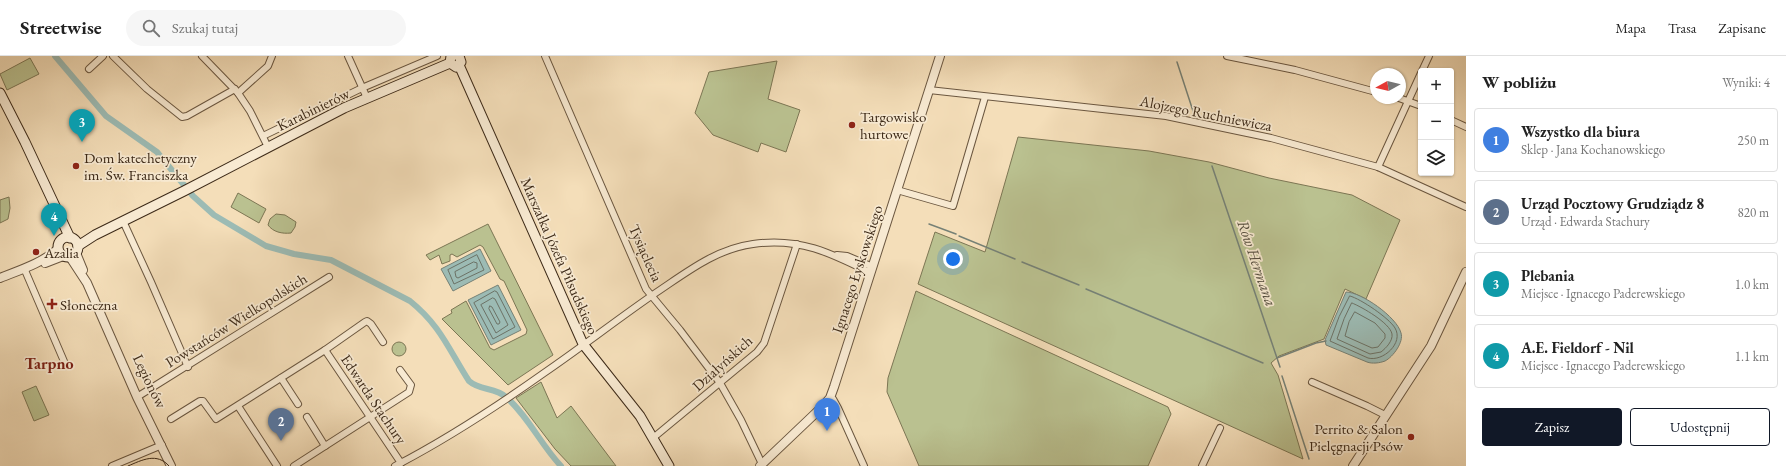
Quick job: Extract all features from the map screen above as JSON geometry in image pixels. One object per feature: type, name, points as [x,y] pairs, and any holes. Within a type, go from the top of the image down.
[{"type":"main road","name":"Karabinierów","points":[[69,247],[193,187],[268,147],[366,98],[457,59]]},
{"type":"main road","name":"Marszałka Józefa Piłsudskiego","points":[[457,59],[583,344],[640,416],[669,466]]},
{"type":"main road","points":[[0,93],[28,147],[58,212],[69,247]]},
{"type":"street","points":[[89,69],[103,56]]},
{"type":"street","points":[[113,56],[147,89],[182,117],[187,116],[236,91],[268,66],[272,56]]},
{"type":"street","points":[[202,56],[236,91],[268,147]]},
{"type":"street","points":[[348,56],[366,98]]},
{"type":"street","points":[[263,136],[362,88],[437,56]]},
{"type":"street","name":"Tysiąclecia","points":[[545,56],[646,289],[680,330],[720,383],[741,420],[762,465]]},
{"type":"street","name":"Ignacego Łyskowskiego","points":[[762,465],[830,398],[940,56]]},
{"type":"street","points":[[1227,56],[1295,70],[1370,90]]},
{"type":"street","points":[[1424,68],[1429,56]]},
{"type":"street","points":[[1378,167],[1418,80]]},
{"type":"street","name":"Alojzego Ruchniewicza","points":[[929,90],[1166,116],[1271,138],[1378,167],[1466,207]]},
{"type":"street","points":[[897,190],[953,206],[985,97]]},
{"type":"street","points":[[1408,101],[1418,105]]},
{"type":"street","points":[[1454,121],[1466,127]]},
{"type":"street","points":[[123,221],[188,367]]},
{"type":"street","points":[[398,464],[448,437],[501,402],[704,261],[734,247],[767,242],[796,244],[818,249],[835,255],[847,262],[872,270]]},
{"type":"street","name":"Działyńskich","points":[[654,438],[757,352],[764,343],[796,244]]},
{"type":"street","points":[[0,278],[69,247]]},
{"type":"street","name":"Legionów","points":[[69,247],[115,345],[155,424],[155,431],[171,466]]},
{"type":"street","points":[[24,268],[66,366]]},
{"type":"street","points":[[1352,466],[1431,346],[1466,272]]},
{"type":"street","name":"Powstańców Wielkopolskich","points":[[140,396],[329,277]]},
{"type":"street","name":"Edwarda Stachury","points":[[171,419],[200,401],[203,401],[216,420],[325,350],[367,321],[371,324],[383,342]]},
{"type":"street","name":"Edwarda Stachury","points":[[325,350],[370,418],[398,464]]},
{"type":"street","points":[[294,466],[409,392],[411,386],[400,370]]},
{"type":"street","points":[[281,378],[298,404]]},
{"type":"street","points":[[1312,382],[1385,415]]},
{"type":"street","points":[[830,398],[833,399],[838,408],[864,466]]},
{"type":"street","points":[[238,406],[277,466]]},
{"type":"street","points":[[307,417],[325,446]]},
{"type":"street","points":[[1202,466],[1220,428]]},
{"type":"street","points":[[112,466],[162,446]]},
{"type":"green space","points":[[30,58],[39,74],[7,90],[0,74]]},
{"type":"green space","points":[[777,61],[768,99],[800,110],[786,152],[761,143],[758,152],[713,135],[695,113],[709,72]]},
{"type":"green space","points":[[1018,137],[1149,151],[1209,162],[1269,178],[1352,195],[1400,220],[1366,299],[1345,289],[1324,339],[1279,356],[1271,363],[1278,375],[1303,459],[918,284],[935,232],[985,252]]},
{"type":"green space","points":[[238,193],[266,209],[259,223],[231,207]]},
{"type":"green space","points":[[9,197],[10,208],[8,219],[0,223],[0,200]]},
{"type":"green space","points":[[276,214],[285,215],[296,222],[291,233],[278,232],[268,225],[270,219]]},
{"type":"green space","points":[[488,224],[553,355],[508,385],[442,319],[452,313],[451,310],[466,301],[490,348],[494,350],[526,334],[527,330],[504,281],[500,279],[483,247],[480,245],[457,257],[452,254],[450,255],[450,261],[442,264],[439,255],[430,260],[426,255]]},
{"type":"green space","points":[[916,291],[1168,407],[1171,414],[1148,466],[919,466],[887,392],[888,378]]},
{"type":"green space","points":[[399,342],[404,344],[406,349],[404,354],[399,356],[394,354],[392,349],[394,344]]},
{"type":"green space","points":[[541,382],[557,418],[571,406],[616,466],[571,466],[555,449],[516,398]]},
{"type":"green space","points":[[36,386],[49,415],[34,421],[22,392]]},
{"type":"water","points":[[480,249],[491,271],[453,291],[441,269]]},
{"type":"water","points":[[498,285],[521,330],[491,345],[468,300]]},
{"type":"water","points":[[1346,292],[1360,296],[1378,306],[1393,320],[1398,327],[1402,337],[1401,341],[1394,353],[1385,361],[1369,363],[1326,345],[1325,340]]},
{"type":"waterway","points":[[55,56],[106,116],[157,152],[193,196],[214,215],[266,246],[294,254],[331,260],[410,301],[421,310],[437,329],[469,381],[506,397],[521,413],[561,466]]},
{"type":"waterway","name":"Rów Hermana","points":[[1177,62],[1194,114]]},
{"type":"waterway","name":"Rów Hermana","points":[[1212,166],[1280,367]]},
{"type":"waterway","points":[[929,224],[956,234]]},
{"type":"waterway","points":[[959,236],[1015,259]]},
{"type":"waterway","points":[[1022,262],[1079,285]]},
{"type":"waterway","points":[[1086,289],[1263,363]]},
{"type":"waterway","points":[[1277,358],[1316,343],[1326,341]]},
{"type":"waterway","name":"Rów Hermana","points":[[1282,376],[1309,459]]},
{"type":"tram line","points":[[128,466],[149,458],[160,459],[169,466]]},
{"type":"place","name":"Targowisko hurtowe","points":[[852,125]]},
{"type":"place","name":"Plebania","points":[[82,142]]},
{"type":"place","name":"Dom katechetyczny im. Św. Franciszka","points":[[76,166]]},
{"type":"place","name":"A.E. Fieldorf - Nil","points":[[54,236]]},
{"type":"place","name":"Azalia","points":[[36,252]]},
{"type":"place","name":"Słoneczna","points":[[52,304]]},
{"type":"place","name":"Wszystko dla biura","points":[[827,431]]},
{"type":"place","name":"Perrito & Salon Pielęgnacji Psów","points":[[1411,437]]},
{"type":"place","name":"Urząd Pocztowy Grudziądz 8","points":[[281,441]]},
{"type":"district","name":"Tarpno","points":[[49,363]]}]
